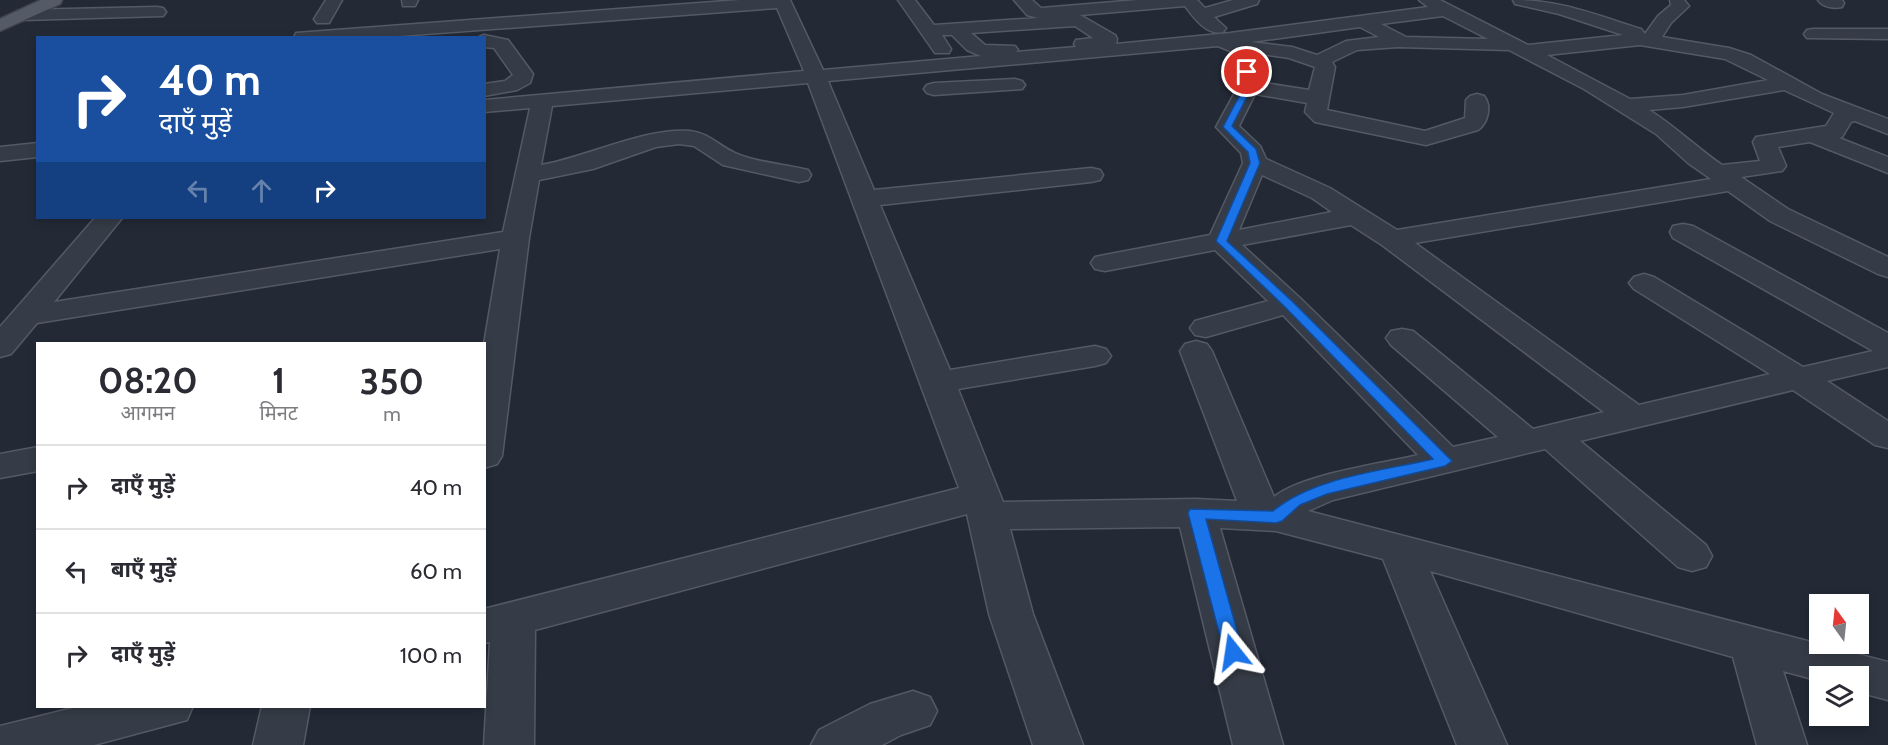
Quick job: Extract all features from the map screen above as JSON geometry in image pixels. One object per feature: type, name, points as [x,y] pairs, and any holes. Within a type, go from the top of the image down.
[{"type":"main road","points":[[0,16],[34,0]]},
{"type":"main road","points":[[0,26],[54,0]]},
{"type":"street","points":[[323,19],[334,0]]},
{"type":"street","points":[[505,13],[518,15],[578,5],[644,6],[655,4],[659,0]]},
{"type":"street","points":[[906,0],[954,66]]},
{"type":"street","points":[[1022,0],[1033,11],[1040,13],[1251,0]]},
{"type":"street","points":[[1427,0],[1520,48],[1664,129],[1696,158],[1779,215],[1888,268]]},
{"type":"street","points":[[1521,0],[1651,39],[1744,59],[1787,83],[1854,115],[1888,127]]},
{"type":"street","points":[[1651,39],[1664,20],[1680,6],[1674,0]]},
{"type":"street","points":[[329,36],[783,1],[829,88],[865,199],[984,505],[1005,596],[1031,677],[1058,745]]},
{"type":"street","points":[[1193,5],[1230,42],[1242,49],[1246,56],[1248,87],[1227,127],[1252,151],[1255,163],[1221,241]]},
{"type":"street","points":[[23,15],[162,9],[130,27]]},
{"type":"street","points":[[486,106],[542,101],[829,88],[954,66],[1230,42],[1446,10]]},
{"type":"street","points":[[928,31],[1079,20],[1108,39],[1108,42],[980,51],[974,49],[957,29]]},
{"type":"street","points":[[1362,21],[1402,42]]},
{"type":"street","points":[[1813,34],[1888,34]]},
{"type":"street","points":[[1319,61],[1353,45],[1402,42],[1520,48],[1651,39]]},
{"type":"street","points":[[486,42],[501,44],[523,74],[523,80],[516,84],[486,90]]},
{"type":"street","points":[[1230,42],[1281,51],[1319,61],[1325,67],[1316,112],[1323,117],[1426,138],[1470,125],[1476,121],[1477,100]]},
{"type":"street","points":[[1626,106],[1683,100],[1787,83]]},
{"type":"street","points":[[920,90],[1016,85]]},
{"type":"street","points":[[1248,87],[1318,98]]},
{"type":"street","points":[[486,433],[491,376],[542,101]]},
{"type":"street","points":[[1392,239],[1725,178],[1774,166],[1775,162],[1764,142],[1834,132],[1842,118],[1854,115]]},
{"type":"street","points":[[1812,135],[1888,166]]},
{"type":"street","points":[[527,175],[593,161],[670,139],[692,138],[704,141],[721,157],[799,175]]},
{"type":"street","points":[[0,154],[36,150]]},
{"type":"street","points":[[1255,163],[1322,193],[1392,239],[1634,418]]},
{"type":"street","points":[[865,199],[1091,175]]},
{"type":"street","points":[[1105,263],[1355,216]]},
{"type":"street","points":[[0,347],[108,219]]},
{"type":"street","points":[[1683,232],[1888,346]]},
{"type":"street","points":[[27,315],[515,238]]},
{"type":"street","points":[[1221,241],[1289,304],[1445,461]]},
{"type":"street","points":[[1644,283],[1800,379],[1888,437]]},
{"type":"street","points":[[1270,517],[1201,339],[1289,304]]},
{"type":"street","points":[[1402,338],[1692,556]]},
{"type":"street","points":[[938,382],[1095,356]]},
{"type":"street","points":[[1270,517],[1295,501],[1323,490],[1888,357]]},
{"type":"street","points":[[0,466],[36,459]]},
{"type":"street","points":[[509,745],[499,623],[955,504],[1270,517],[1399,548],[1888,681]]},
{"type":"street","points":[[1196,513],[1258,745]]},
{"type":"street","points":[[1399,548],[1482,745]]},
{"type":"street","points":[[1752,645],[1782,745]]},
{"type":"street","points":[[11,745],[162,708]]},
{"type":"street","points":[[278,745],[286,708]]},
{"type":"street","points":[[836,745],[887,719],[913,711]]},
{"type":"route","points":[[1233,652],[1196,513],[1276,517],[1295,501],[1323,490],[1445,461],[1289,304],[1221,241],[1255,163],[1252,151],[1227,127],[1248,87],[1247,72]]}]
